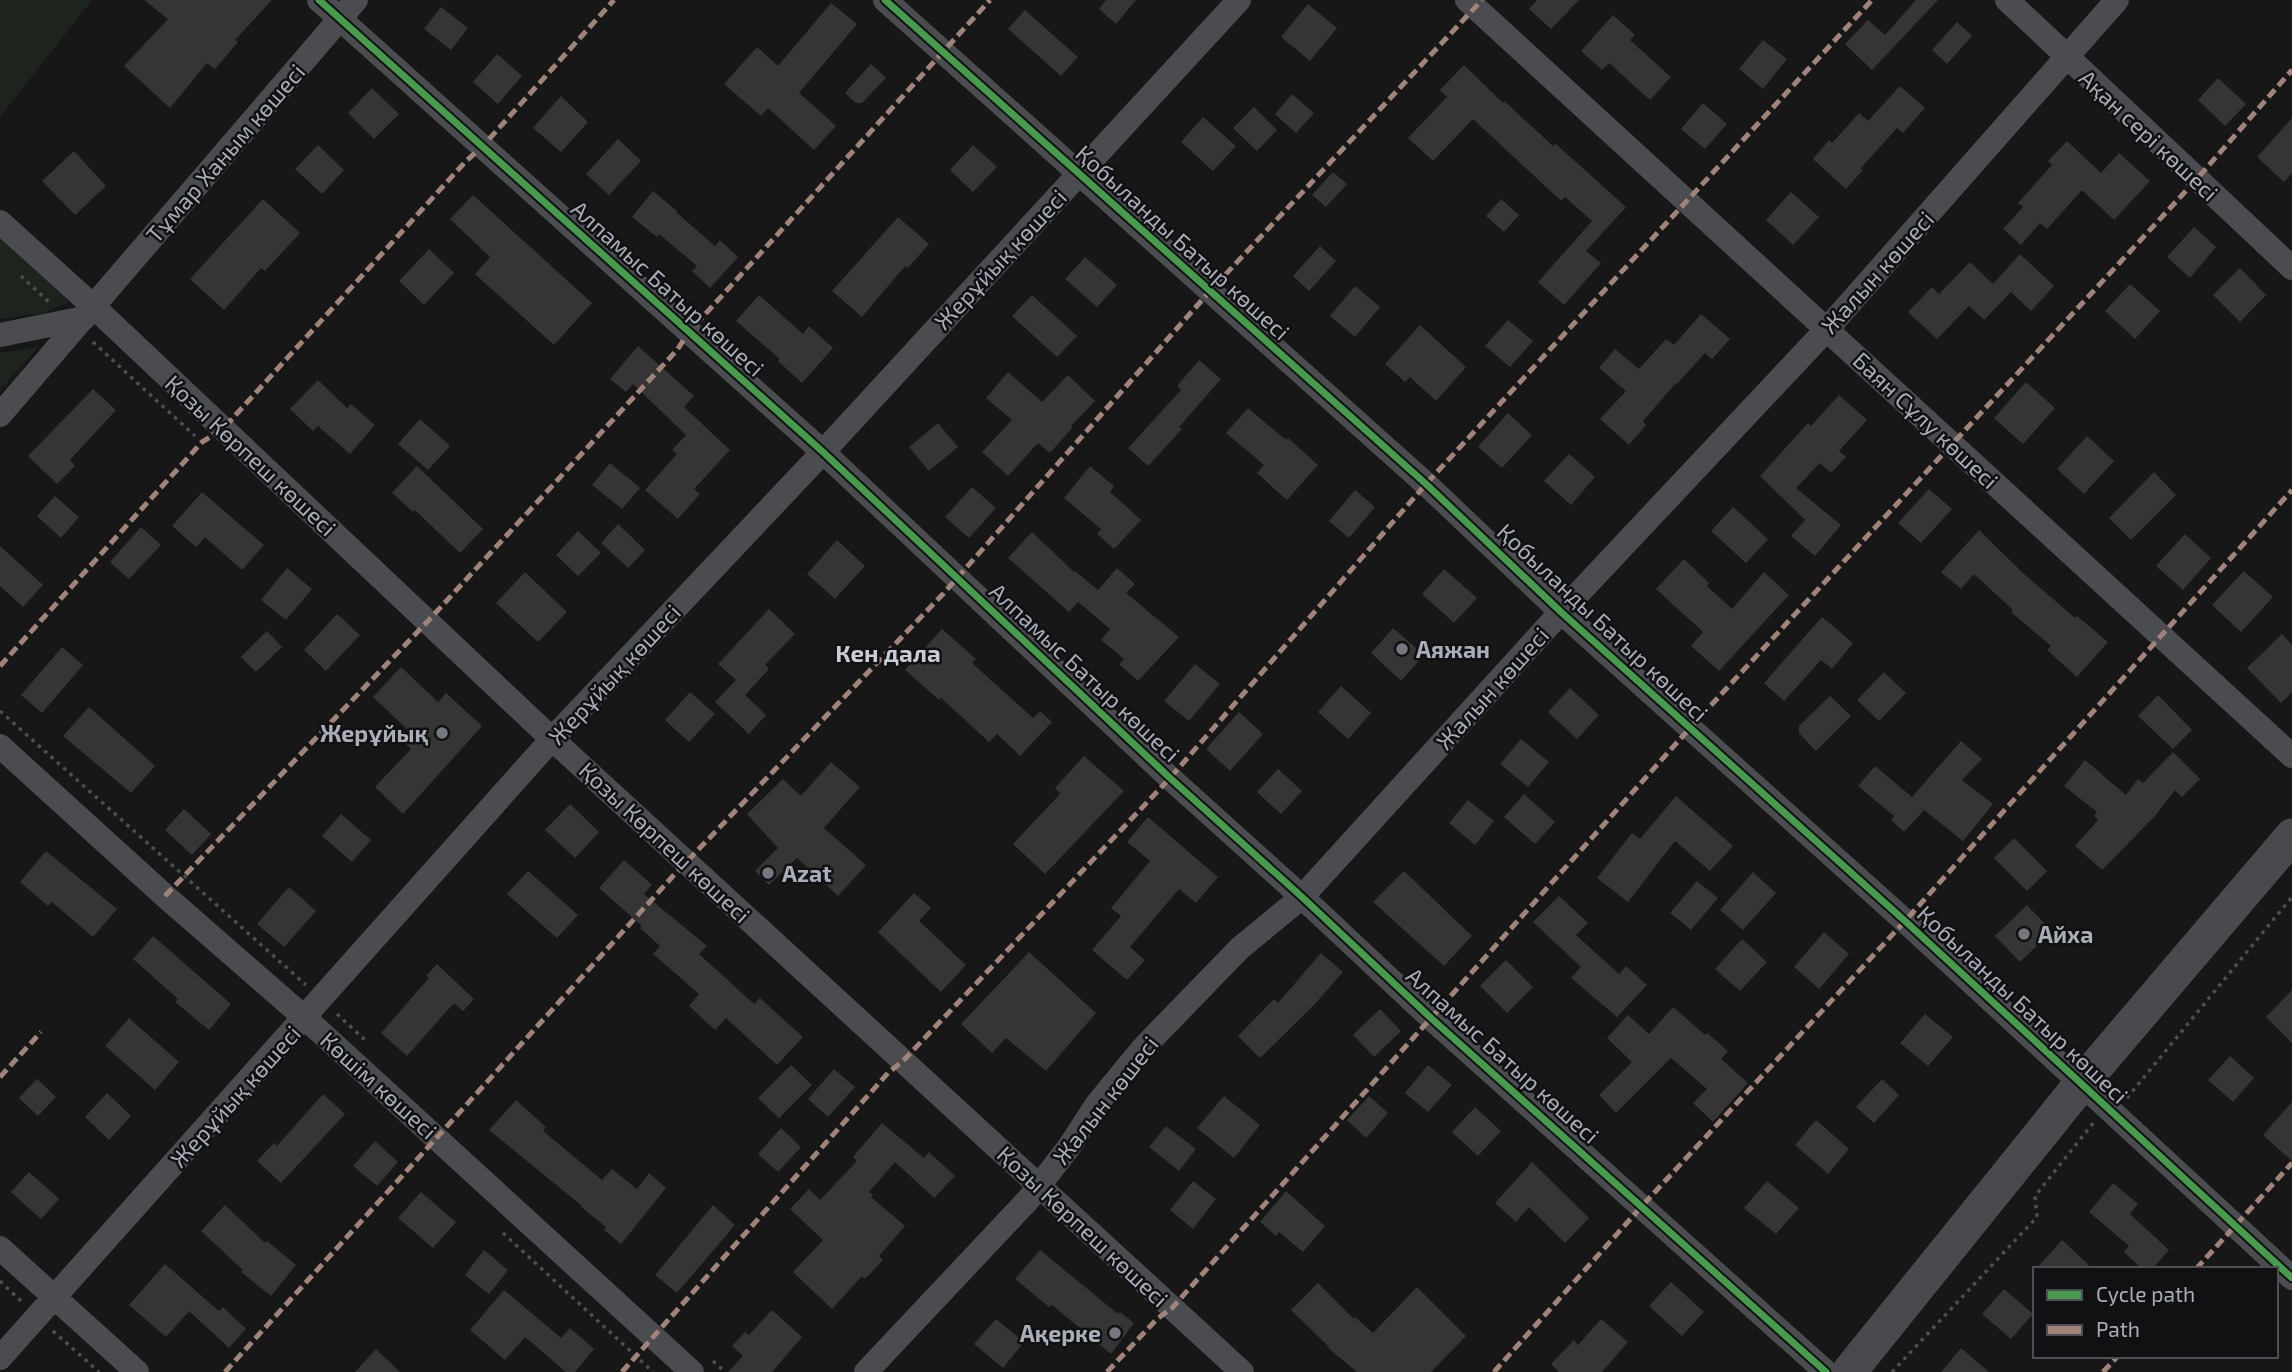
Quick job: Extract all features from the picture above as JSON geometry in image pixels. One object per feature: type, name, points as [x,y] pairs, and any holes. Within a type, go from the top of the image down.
[{"type":"main road","points":[[1849,1372],[2081,1084],[2292,836]]},
{"type":"street","name":"Алпамыс Батыр көшесі","points":[[319,0],[823,452],[1170,778],[1432,1019],[1826,1372]]},
{"type":"street","name":"Тұмар Ханым көшесі","points":[[0,415],[356,0]]},
{"type":"street","name":"Қобыланды Батыр көшесі","points":[[885,0],[1426,484],[1561,612],[1905,921],[2292,1278]]},
{"type":"street","name":"Жерұйық көшесі","points":[[0,1358],[552,739],[823,452],[1239,0]]},
{"type":"street","name":"Баян Сұлу көшесі","points":[[1467,0],[2292,756]]},
{"type":"street","name":"Ақан сері көшесі","points":[[2007,0],[2292,268]]},
{"type":"street","name":"Жалын көшесі","points":[[866,1372],[1039,1186],[1097,1104],[1151,1039],[1240,948],[1302,897],[1561,612],[1827,329],[2117,0]]},
{"type":"street","name":"Қозы Көрпеш көшесі","points":[[0,222],[89,312],[1242,1372]]},
{"type":"street","points":[[0,335],[89,312]]},
{"type":"street","name":"Көшім көшесі","points":[[0,746],[165,896],[305,1018],[692,1372]]},
{"type":"street","points":[[0,1248],[137,1372]]},
{"type":"path","points":[[1892,1372],[2036,1217],[2035,1196],[2106,1107],[2126,1099],[2292,897]]},
{"type":"path","points":[[500,1230],[653,1372]]},
{"type":"shaded area","points":[[0,0],[92,0],[0,117]]},
{"type":"shaded area","points":[[0,237],[69,302],[43,313],[0,319]]},
{"type":"shaded area","points":[[38,347],[0,390],[0,353]]},
{"type":"building","points":[[144,0],[272,0],[235,40],[238,42],[215,69],[207,63],[170,108],[124,66],[168,19]]},
{"type":"building","points":[[1106,0],[1136,0],[1116,24],[1099,9]]},
{"type":"building","points":[[1537,0],[1579,0],[1551,29],[1529,9]]},
{"type":"building","points":[[1916,0],[1938,0],[1872,70],[1845,44],[1868,20],[1885,35]]},
{"type":"building","points":[[831,3],[857,24],[799,93],[836,126],[814,150],[768,108],[761,116],[724,84],[757,47],[778,66]]},
{"type":"building","points":[[1308,4],[1337,28],[1310,61],[1281,37]]},
{"type":"building","points":[[441,7],[468,28],[451,50],[424,29]]},
{"type":"building","points":[[1025,10],[1078,57],[1061,76],[1008,29]]},
{"type":"building","points":[[1613,15],[1635,35],[1630,40],[1671,77],[1650,100],[1609,63],[1602,70],[1581,51]]},
{"type":"building","points":[[1957,22],[1972,36],[1947,64],[1932,50]]},
{"type":"building","points":[[1763,40],[1787,59],[1763,89],[1739,69]]},
{"type":"building","points":[[497,54],[522,76],[498,104],[473,82]]},
{"type":"building","points":[[871,64],[886,78],[862,103],[856,103],[845,93]]},
{"type":"building","points":[[1464,65],[1503,103],[1504,101],[1553,146],[1556,144],[1626,207],[1586,251],[1601,263],[1564,305],[1538,282],[1592,221],[1565,197],[1561,201],[1473,119],[1433,161],[1408,138],[1447,97],[1440,90]]},
{"type":"building","points":[[2218,78],[2246,104],[2225,126],[2198,100]]},
{"type":"building","points":[[1900,86],[1925,108],[1903,133],[1897,128],[1846,189],[1813,159],[1829,140],[1832,143],[1859,113],[1868,121]]},
{"type":"building","points":[[372,88],[399,114],[374,139],[348,113]]},
{"type":"building","points":[[1292,94],[1314,113],[1296,133],[1275,114]]},
{"type":"building","points":[[561,96],[588,122],[561,152],[533,128]]},
{"type":"building","points":[[1703,103],[1727,124],[1705,149],[1681,129]]},
{"type":"building","points":[[1254,107],[1277,130],[1257,151],[1233,128]]},
{"type":"building","points":[[1203,117],[1236,146],[1213,171],[1181,142]]},
{"type":"building","points":[[2292,118],[2292,173],[2284,182],[2257,157]]},
{"type":"building","points":[[618,139],[641,161],[609,195],[586,174]]},
{"type":"building","points":[[2067,141],[2101,173],[2119,153],[2150,181],[2114,220],[2082,190],[2047,229],[2040,223],[2021,245],[2003,229],[2023,207],[2018,203],[2052,165],[2048,161]]},
{"type":"building","points":[[318,145],[344,170],[322,194],[295,169]]},
{"type":"building","points":[[973,145],[997,167],[973,192],[950,170]]},
{"type":"building","points":[[74,151],[106,186],[75,215],[42,181]]},
{"type":"building","points":[[1333,172],[1347,184],[1326,207],[1312,195]]},
{"type":"building","points":[[653,191],[715,246],[720,240],[738,257],[710,288],[692,271],[697,266],[659,234],[657,237],[632,217]]},
{"type":"building","points":[[1791,192],[1819,217],[1793,245],[1766,220]]},
{"type":"building","points":[[473,195],[592,303],[554,345],[475,274],[490,257],[450,219]]},
{"type":"building","points":[[263,199],[300,233],[265,271],[261,268],[224,310],[190,279]]},
{"type":"building","points":[[1501,199],[1519,215],[1504,232],[1486,216]]},
{"type":"building","points":[[898,217],[929,244],[908,268],[905,266],[862,317],[832,291]]},
{"type":"building","points":[[2194,227],[2216,247],[2190,278],[2167,257]]},
{"type":"building","points":[[1320,246],[1336,261],[1309,291],[1293,276]]},
{"type":"building","points":[[429,249],[454,273],[424,305],[399,281]]},
{"type":"building","points":[[2020,254],[2054,286],[2031,311],[2011,292],[1984,320],[1969,306],[1937,339],[1908,312],[1932,287],[1939,294],[1970,262],[1993,284]]},
{"type":"building","points":[[1085,257],[1117,285],[1097,307],[1065,279]]},
{"type":"building","points":[[2240,268],[2266,295],[2240,322],[2213,295]]},
{"type":"building","points":[[2130,284],[2160,311],[2135,339],[2105,311]]},
{"type":"building","points":[[1355,286],[1380,307],[1355,337],[1330,316]]},
{"type":"building","points":[[759,295],[803,334],[809,326],[833,348],[802,383],[778,361],[780,359],[736,321]]},
{"type":"building","points":[[1032,295],[1077,336],[1057,357],[1012,316]]},
{"type":"building","points":[[1701,314],[1730,339],[1712,359],[1705,353],[1676,383],[1643,421],[1646,425],[1629,445],[1600,419],[1626,391],[1599,368],[1615,349],[1639,369],[1666,339],[1674,345]]},
{"type":"building","points":[[1508,320],[1533,341],[1510,367],[1485,346]]},
{"type":"building","points":[[1420,325],[1466,367],[1436,401],[1410,377],[1405,382],[1385,364]]},
{"type":"building","points":[[638,346],[694,396],[684,407],[730,450],[694,489],[700,494],[678,519],[645,490],[677,454],[672,450],[686,435],[633,384],[626,392],[610,379]]},
{"type":"building","points":[[1199,360],[1221,379],[1179,427],[1182,429],[1148,466],[1128,448],[1181,390],[1177,386]]},
{"type":"building","points":[[1008,372],[1042,402],[1068,375],[1095,401],[1050,453],[1038,443],[1008,476],[982,452],[1012,420],[986,398]]},
{"type":"building","points":[[318,380],[347,408],[351,404],[375,425],[350,454],[318,426],[313,431],[290,409]]},
{"type":"building","points":[[2026,382],[2055,408],[2023,444],[1994,418]]},
{"type":"building","points":[[93,389],[116,410],[70,460],[75,466],[57,484],[28,456]]},
{"type":"building","points":[[1839,395],[1867,420],[1839,451],[1846,457],[1831,473],[1820,463],[1796,488],[1841,525],[1815,556],[1791,536],[1805,520],[1760,476],[1808,423],[1811,426]]},
{"type":"building","points":[[1248,408],[1318,465],[1287,500],[1257,473],[1264,465],[1226,433]]},
{"type":"building","points":[[1508,413],[1532,435],[1502,468],[1478,447]]},
{"type":"building","points":[[420,419],[450,446],[428,470],[398,444]]},
{"type":"building","points":[[938,423],[958,447],[929,471],[909,447]]},
{"type":"building","points":[[2087,436],[2114,461],[2084,494],[2057,469]]},
{"type":"building","points":[[1569,454],[1595,477],[1571,505],[1544,481]]},
{"type":"building","points":[[610,463],[640,488],[622,509],[592,485]]},
{"type":"building","points":[[417,466],[483,529],[460,553],[415,510],[413,512],[392,493]]},
{"type":"building","points":[[1090,466],[1114,486],[1110,492],[1141,520],[1114,549],[1097,534],[1101,529],[1064,498]]},
{"type":"building","points":[[2154,472],[2176,495],[2131,540],[2109,518]]},
{"type":"building","points":[[972,487],[996,508],[969,538],[945,517]]},
{"type":"building","points":[[1929,489],[1952,509],[1921,543],[1898,523]]},
{"type":"building","points":[[1355,490],[1375,507],[1349,538],[1329,521]]},
{"type":"building","points":[[202,492],[264,545],[242,570],[205,537],[196,547],[172,526]]},
{"type":"building","points":[[55,496],[79,517],[61,538],[37,516]]},
{"type":"building","points":[[1733,507],[1768,539],[1746,563],[1711,531]]},
{"type":"building","points":[[618,524],[645,550],[628,568],[601,543]]},
{"type":"building","points":[[141,527],[161,545],[129,579],[110,562]]},
{"type":"building","points":[[1979,530],[2023,573],[2075,618],[2077,616],[2108,642],[2077,677],[2047,650],[2051,646],[2011,612],[2013,610],[1974,574],[1961,589],[1941,572]]},
{"type":"building","points":[[578,531],[601,553],[578,576],[556,555]]},
{"type":"building","points":[[1032,532],[1074,572],[1098,590],[1117,568],[1135,584],[1126,593],[1179,637],[1138,681],[1119,664],[1124,659],[1101,640],[1110,629],[1078,602],[1069,612],[1008,558]]},
{"type":"building","points":[[2185,534],[2211,558],[2183,590],[2156,566]]},
{"type":"building","points":[[837,540],[865,566],[835,599],[807,574]]},
{"type":"building","points":[[0,546],[43,585],[23,607],[0,586]]},
{"type":"building","points":[[1684,559],[1709,583],[1707,586],[1732,609],[1764,572],[1789,595],[1719,671],[1691,646],[1703,632],[1656,589]]},
{"type":"building","points":[[287,568],[312,589],[286,620],[261,600]]},
{"type":"building","points":[[1444,569],[1477,598],[1454,623],[1422,594]]},
{"type":"building","points":[[2244,571],[2273,597],[2241,632],[2212,605]]},
{"type":"building","points":[[525,572],[567,612],[538,642],[496,603]]},
{"type":"building","points":[[769,609],[795,634],[765,665],[769,669],[745,695],[766,715],[749,734],[715,702],[736,680],[718,664]]},
{"type":"building","points":[[337,614],[360,635],[326,671],[304,650]]},
{"type":"building","points":[[1822,617],[1853,643],[1832,669],[1821,660],[1784,701],[1764,683]]},
{"type":"building","points":[[1393,628],[1424,655],[1401,681],[1371,653]]},
{"type":"building","points":[[942,629],[976,659],[972,663],[1033,718],[1040,711],[1052,722],[1020,756],[997,734],[989,742],[941,698],[939,700],[905,670]]},
{"type":"building","points":[[267,631],[282,647],[256,672],[241,657]]},
{"type":"building","points":[[2282,634],[2292,645],[2292,692],[2281,703],[2247,668]]},
{"type":"building","points":[[62,647],[83,665],[42,713],[21,695]]},
{"type":"building","points":[[1195,664],[1220,684],[1189,721],[1164,701]]},
{"type":"building","points":[[401,667],[438,702],[446,693],[482,726],[403,814],[375,787],[411,749],[402,740],[410,732],[373,697]]},
{"type":"building","points":[[1884,672],[1906,693],[1879,721],[1857,700]]},
{"type":"building","points":[[1341,686],[1371,713],[1348,739],[1318,712]]},
{"type":"building","points":[[1570,688],[1599,715],[1577,739],[1548,712]]},
{"type":"building","points":[[690,692],[715,714],[689,742],[665,720]]},
{"type":"building","points":[[2158,695],[2192,730],[2173,749],[2138,716]]},
{"type":"building","points":[[1830,696],[1851,716],[1816,751],[1799,733],[1799,726]]},
{"type":"building","points":[[89,707],[155,766],[131,793],[63,736]]},
{"type":"building","points":[[1239,712],[1263,734],[1230,771],[1206,749]]},
{"type":"building","points":[[1521,739],[1549,762],[1528,787],[1500,764]]},
{"type":"building","points":[[1961,741],[1982,759],[1962,780],[1993,804],[1963,841],[1924,810],[1904,832],[1891,820],[1894,816],[1858,786],[1875,766],[1912,797]]},
{"type":"building","points":[[2173,752],[2200,779],[2182,797],[2175,790],[2155,816],[2102,870],[2075,846],[2098,820],[2094,816],[2097,812],[2064,786],[2085,760],[2126,795],[2138,779],[2143,783]]},
{"type":"building","points":[[1084,756],[1124,791],[1045,874],[1013,844],[1060,794],[1055,788]]},
{"type":"building","points":[[831,762],[860,787],[824,828],[866,865],[838,896],[797,858],[769,885],[755,871],[778,848],[747,814],[783,779],[801,796]]},
{"type":"building","points":[[1278,769],[1302,791],[1281,814],[1257,792]]},
{"type":"building","points":[[1524,794],[1555,822],[1535,844],[1504,817]]},
{"type":"building","points":[[1676,796],[1733,846],[1710,871],[1675,841],[1628,902],[1597,878],[1632,833],[1640,839]]},
{"type":"building","points":[[1468,800],[1494,821],[1475,845],[1449,823]]},
{"type":"building","points":[[570,804],[599,832],[575,858],[545,830]]},
{"type":"building","points":[[184,809],[211,834],[192,855],[165,830]]},
{"type":"building","points":[[341,814],[371,840],[352,862],[322,836]]},
{"type":"building","points":[[1148,817],[1218,877],[1196,903],[1179,889],[1130,947],[1145,960],[1127,980],[1092,950],[1121,916],[1111,908],[1150,861],[1127,842]]},
{"type":"building","points":[[2014,838],[2047,871],[2027,891],[1994,858]]},
{"type":"building","points":[[46,851],[117,909],[93,937],[52,902],[48,906],[20,882]]},
{"type":"building","points":[[624,860],[652,885],[644,894],[707,946],[699,954],[754,1004],[760,998],[803,1037],[777,1065],[726,1018],[715,1030],[689,1006],[699,994],[653,954],[660,946],[599,888]]},
{"type":"building","points":[[528,871],[578,915],[557,938],[507,894]]},
{"type":"building","points":[[1404,871],[1472,936],[1444,966],[1373,902]]},
{"type":"building","points":[[1753,872],[1776,893],[1743,930],[1720,910]]},
{"type":"building","points":[[1697,881],[1718,898],[1691,930],[1670,913]]},
{"type":"building","points":[[289,887],[316,911],[284,947],[257,924]]},
{"type":"building","points":[[914,893],[931,908],[919,921],[966,965],[941,992],[878,932]]},
{"type":"building","points":[[1559,896],[1588,923],[1576,935],[1619,974],[1626,966],[1647,985],[1617,1017],[1571,978],[1581,967],[1533,922]]},
{"type":"building","name":"Айха","points":[[2027,905],[2052,931],[2020,962],[1995,936]]},
{"type":"building","points":[[1824,932],[1849,954],[1819,989],[1794,967]]},
{"type":"building","points":[[153,936],[231,1004],[209,1030],[175,1002],[178,999],[133,959]]},
{"type":"building","points":[[1742,939],[1767,962],[1740,991],[1715,969]]},
{"type":"building","points":[[1029,952],[1096,1013],[1046,1071],[1006,1038],[992,1053],[961,1024]]},
{"type":"building","points":[[1321,953],[1343,972],[1260,1058],[1238,1036],[1274,999],[1278,1003]]},
{"type":"building","points":[[1506,960],[1533,987],[1507,1013],[1480,986]]},
{"type":"building","points":[[437,964],[474,999],[463,1011],[454,1003],[407,1056],[381,1033],[429,978],[426,976]]},
{"type":"building","points":[[2292,990],[2292,1043],[2266,1017]]},
{"type":"building","points":[[1673,1007],[1728,1051],[1721,1059],[1748,1083],[1713,1122],[1693,1103],[1707,1089],[1671,1058],[1616,1113],[1599,1095],[1632,1062],[1607,1038],[1628,1015],[1649,1034]]},
{"type":"building","points":[[1380,1009],[1401,1031],[1374,1057],[1353,1035]]},
{"type":"building","points":[[1925,1014],[1953,1037],[1928,1066],[1900,1043]]},
{"type":"building","points":[[129,1018],[179,1062],[155,1090],[105,1046]]},
{"type":"building","points":[[2230,1056],[2254,1078],[2233,1102],[2208,1080]]},
{"type":"building","points":[[791,1065],[812,1085],[779,1118],[758,1098]]},
{"type":"building","points":[[1428,1065],[1452,1085],[1428,1112],[1405,1093]]},
{"type":"building","points":[[834,1069],[855,1087],[828,1117],[808,1099]]},
{"type":"building","points":[[37,1079],[56,1097],[38,1116],[19,1098]]},
{"type":"building","points":[[1882,1079],[1899,1095],[1874,1123],[1856,1107]]},
{"type":"building","points":[[107,1093],[131,1116],[109,1140],[85,1117]]},
{"type":"building","points":[[323,1094],[345,1114],[281,1183],[257,1161],[274,1143],[277,1146]]},
{"type":"building","points":[[1224,1096],[1260,1125],[1234,1158],[1197,1128]]},
{"type":"building","points":[[1369,1096],[1388,1113],[1366,1138],[1347,1120]]},
{"type":"building","points":[[516,1100],[546,1127],[543,1131],[602,1180],[612,1169],[637,1189],[649,1173],[666,1188],[621,1244],[582,1206],[489,1130]]},
{"type":"building","points":[[2292,1102],[2292,1161],[2263,1135]]},
{"type":"building","points":[[1475,1107],[1501,1131],[1478,1156],[1452,1132]]},
{"type":"building","points":[[1816,1120],[1849,1149],[1828,1174],[1795,1145]]},
{"type":"building","points":[[882,1123],[924,1158],[929,1152],[955,1176],[934,1198],[895,1162],[869,1192],[873,1195],[871,1197],[905,1226],[879,1256],[883,1260],[865,1279],[862,1276],[832,1309],[793,1272],[823,1240],[790,1209],[809,1189],[820,1200],[857,1161],[853,1157]]},
{"type":"building","points":[[1166,1126],[1196,1149],[1179,1171],[1149,1147]]},
{"type":"building","points":[[781,1128],[801,1147],[778,1172],[758,1154]]},
{"type":"building","points":[[375,1141],[398,1162],[377,1186],[353,1166]]},
{"type":"building","points":[[1532,1162],[1589,1218],[1565,1243],[1529,1207],[1516,1222],[1495,1203]]},
{"type":"building","points":[[29,1172],[59,1199],[41,1219],[11,1192]]},
{"type":"building","points":[[1193,1181],[1216,1199],[1193,1229],[1170,1210]]},
{"type":"building","points":[[1767,1181],[1799,1208],[1776,1234],[1744,1208]]},
{"type":"building","points":[[2113,1183],[2138,1204],[2130,1214],[2169,1250],[2154,1267],[2140,1267],[2124,1252],[2129,1246],[2089,1212]]},
{"type":"building","points":[[1286,1191],[1325,1226],[1303,1252],[1279,1232],[1276,1236],[1260,1222]]},
{"type":"building","points":[[421,1192],[456,1222],[433,1248],[398,1218]]},
{"type":"building","points":[[225,1205],[265,1243],[267,1241],[296,1265],[271,1296],[241,1272],[243,1270],[201,1231]]},
{"type":"building","points":[[713,1205],[735,1225],[677,1293],[655,1275]]},
{"type":"building","points":[[2062,1240],[2091,1267],[2038,1267]]},
{"type":"building","points":[[484,1250],[508,1270],[489,1294],[465,1275]]},
{"type":"building","points":[[1040,1250],[1118,1314],[1120,1312],[1134,1323],[1111,1354],[1052,1305],[1049,1307],[1015,1279]]},
{"type":"building","points":[[165,1264],[219,1311],[223,1307],[246,1329],[229,1348],[189,1311],[166,1337],[129,1305]]},
{"type":"building","points":[[1671,1282],[1704,1312],[1682,1336],[1649,1306]]},
{"type":"building","points":[[1318,1283],[1354,1319],[1355,1317],[1373,1333],[1417,1287],[1466,1336],[1431,1372],[1357,1372],[1328,1348],[1291,1310]]},
{"type":"building","points":[[2004,1289],[2033,1314],[2011,1339],[1982,1314]]},
{"type":"building","points":[[504,1290],[561,1338],[570,1328],[594,1349],[575,1372],[566,1372],[525,1337],[505,1360],[470,1330]]},
{"type":"building","points":[[772,1310],[802,1337],[772,1372],[728,1372],[743,1356],[732,1346],[745,1332],[749,1335]]},
{"type":"building","points":[[996,1319],[1024,1342],[1003,1368],[974,1344]]},
{"type":"building","points":[[1601,1319],[1628,1342],[1602,1372],[1559,1372],[1551,1364],[1574,1340],[1578,1345]]},
{"type":"building","points":[[1961,1348],[1989,1372],[1941,1372]]},
{"type":"building","points":[[376,1349],[400,1372],[355,1372]]},
{"type":"marked path","points":[[0,666],[202,442],[222,430],[614,0]]},
{"type":"marked path","points":[[165,896],[428,621],[677,350],[689,332],[990,0]]},
{"type":"marked path","points":[[225,1372],[673,876],[943,594],[1210,291],[1482,0]]},
{"type":"marked path","points":[[622,1372],[888,1073],[903,1061],[1170,778],[1426,484],[1872,0]]},
{"type":"marked path","points":[[1107,1372],[1157,1319],[1172,1308],[1690,728],[2196,180],[2292,70]]},
{"type":"marked path","points":[[1494,1372],[1642,1206],[1905,921],[2292,490]]},
{"type":"marked path","points":[[0,1077],[41,1032]]},
{"type":"marked path","points":[[2198,1267],[2292,1163]]},
{"type":"marked path","points":[[2103,1372],[2116,1358]]},
{"type":"cycle path","points":[[319,0],[823,452],[1170,778],[1432,1019],[1826,1372]]},
{"type":"cycle path","points":[[885,0],[1426,484],[1561,612],[1905,921],[2292,1278]]},
{"type":"place","name":"Аяжан","points":[[1402,649]]},
{"type":"place","name":"Жерұйық","points":[[442,733]]},
{"type":"place","name":"Azat","points":[[768,873]]},
{"type":"place","name":"Айха","points":[[2024,934]]},
{"type":"place","name":"Ақерке","points":[[1115,1333]]},
{"type":"district","name":"Кен дала","points":[[888,652]]}]
